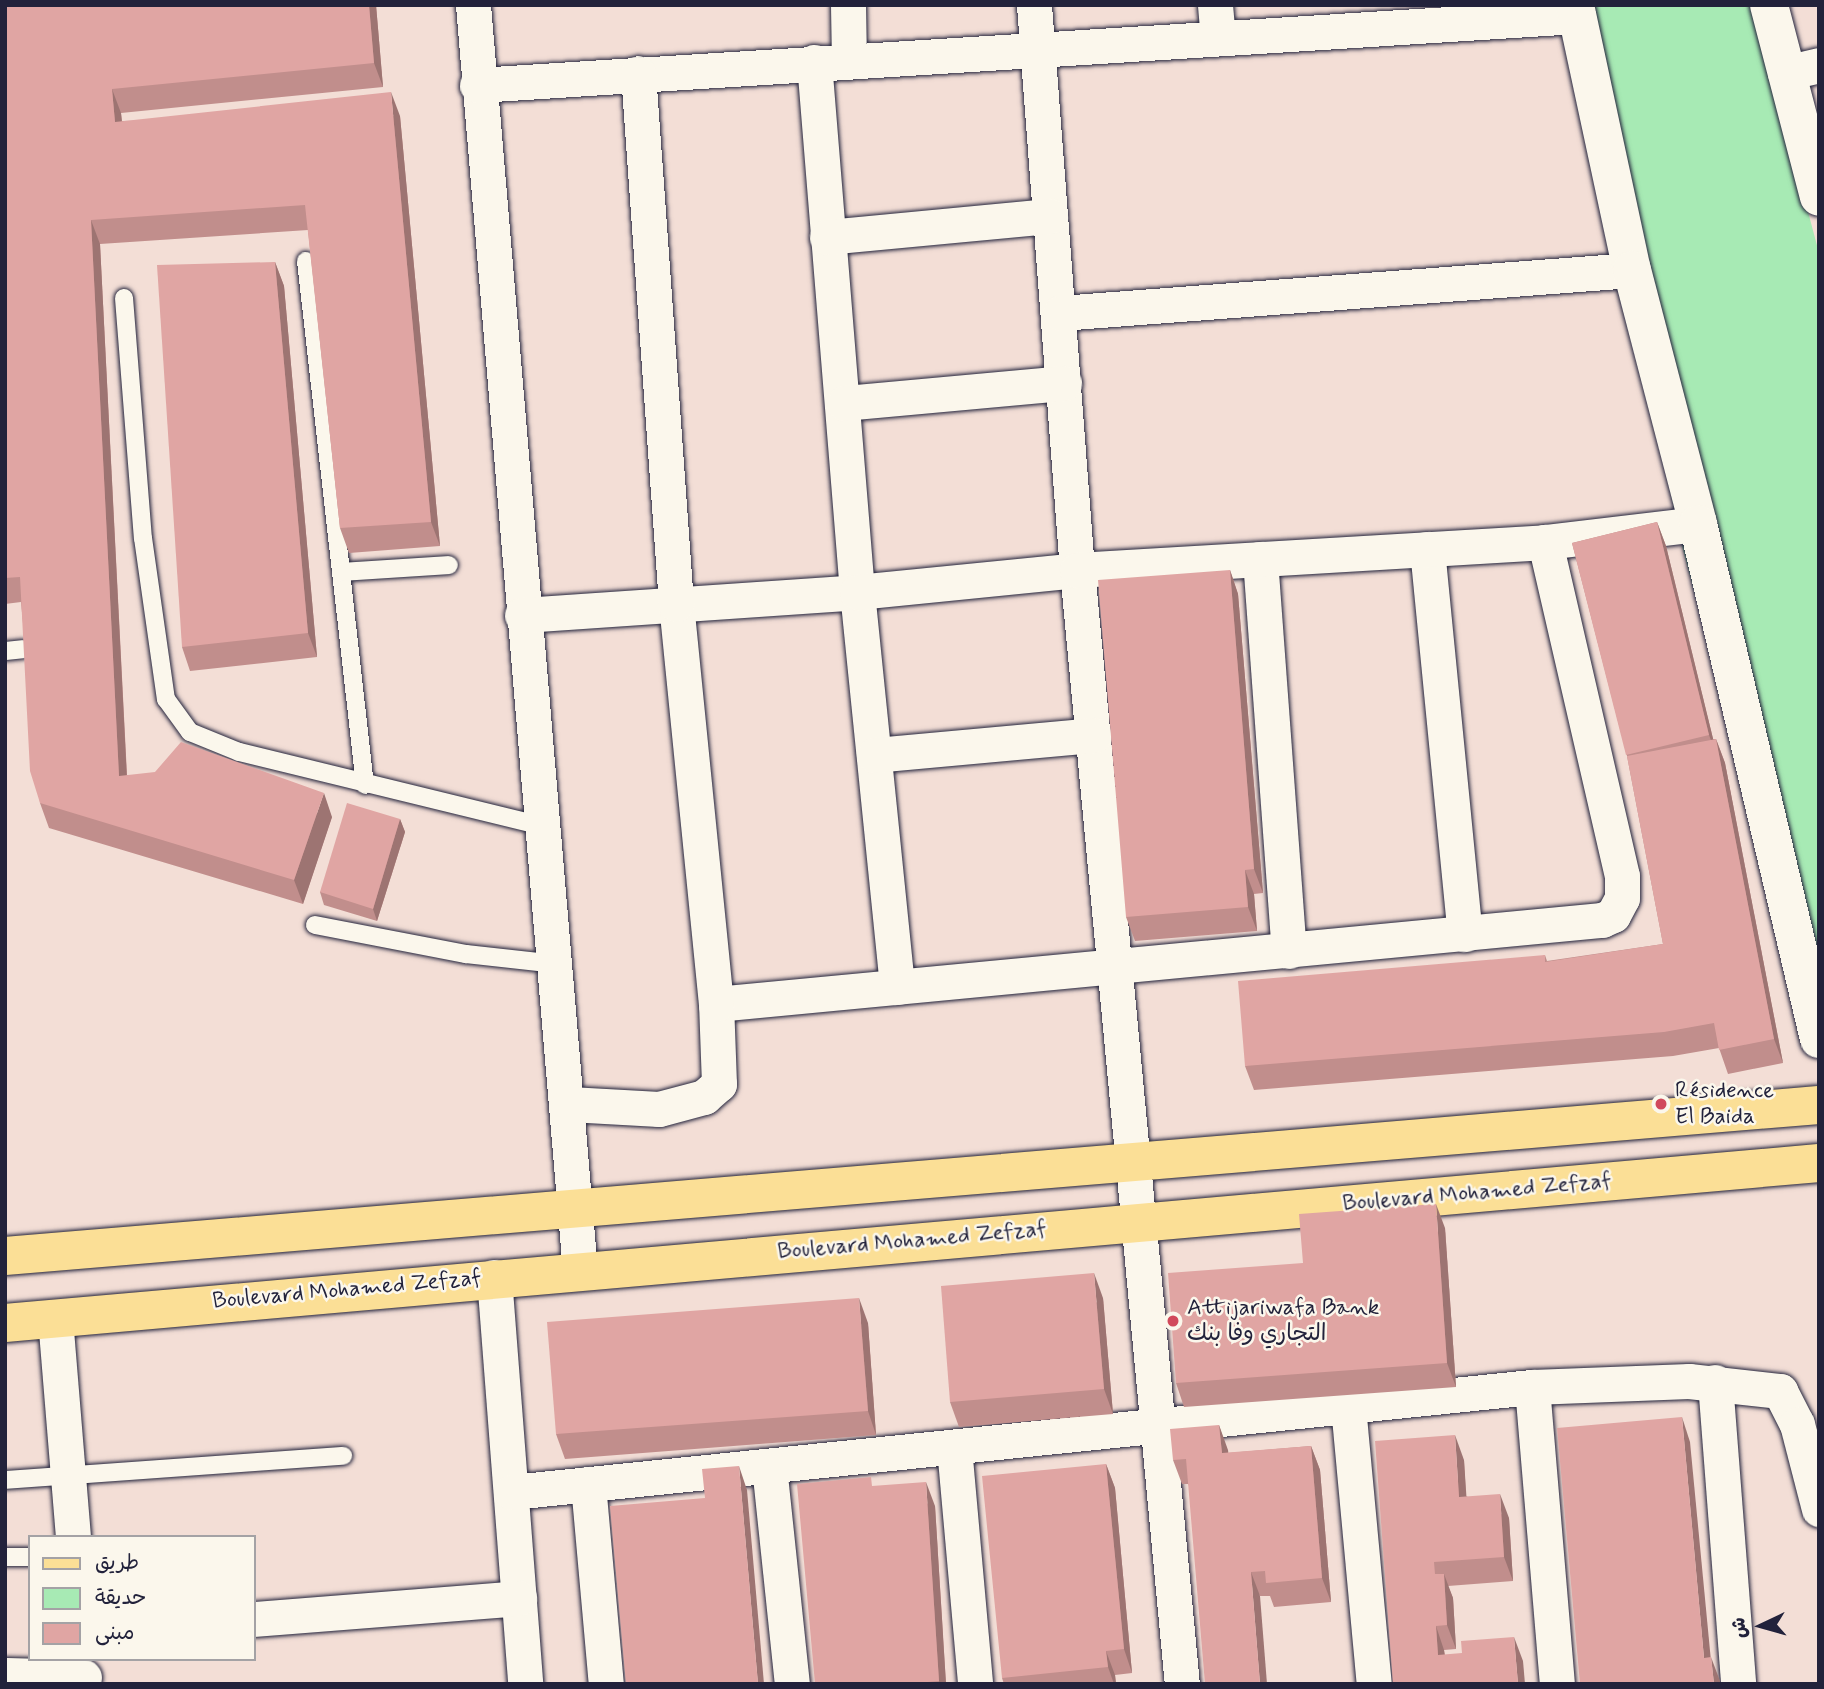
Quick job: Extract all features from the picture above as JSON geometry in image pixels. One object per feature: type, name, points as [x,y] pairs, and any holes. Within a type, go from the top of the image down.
[{"type":"main road","points":[[5,1256],[578,1210],[1130,1159],[1819,1105]]},
{"type":"main road","name":"Boulevard Mohamed Zefzaf","points":[[5,1322],[494,1277],[1819,1163]]},
{"type":"street","points":[[473,5],[477,85],[522,615],[546,827],[578,1210],[580,1270]]},
{"type":"street","points":[[848,5],[849,60]]},
{"type":"street","points":[[1034,5],[1060,313],[1077,570],[1115,967],[1154,1426],[1182,1684]]},
{"type":"street","points":[[1769,5],[1802,69],[1819,197]]},
{"type":"street","points":[[477,85],[1038,49],[1216,21],[1577,10],[1632,270],[1698,524],[1819,1039]]},
{"type":"street","points":[[814,62],[827,237],[844,403],[857,593],[898,987]]},
{"type":"street","points":[[569,1104],[659,1109],[704,1097],[719,1084],[716,1004],[676,604],[638,73]]},
{"type":"street","points":[[827,237],[1050,216]]},
{"type":"street","points":[[1060,313],[1632,270]]},
{"type":"street","points":[[844,403],[1064,383]]},
{"type":"street","points":[[522,615],[857,593],[1077,570],[1545,542],[1698,524]]},
{"type":"street","points":[[716,1004],[1465,934],[1602,920],[1613,915],[1622,898],[1622,876],[1545,542]]},
{"type":"street","points":[[1427,549],[1465,934]]},
{"type":"street","points":[[1260,559],[1289,951]]},
{"type":"street","points":[[874,755],[1094,735]]},
{"type":"street","points":[[494,1277],[525,1684]]},
{"type":"street","points":[[55,1318],[73,1535]]},
{"type":"street","points":[[512,1492],[1532,1387],[1715,1382],[1764,1386],[1786,1397],[1819,1509]]},
{"type":"street","points":[[1715,1382],[1738,1684]]},
{"type":"street","points":[[1532,1387],[1557,1684]]},
{"type":"street","points":[[1348,1406],[1374,1684]]},
{"type":"street","points":[[954,1447],[975,1684]]},
{"type":"street","points":[[769,1465],[792,1684]]},
{"type":"street","points":[[588,1484],[606,1684]]},
{"type":"street","points":[[256,1619],[519,1598]]},
{"type":"street","points":[[5,1675],[84,1673]]},
{"type":"lane","points":[[306,261],[365,785]]},
{"type":"lane","points":[[124,298],[143,538],[166,699],[190,732],[239,752],[365,785],[546,827]]},
{"type":"lane","points":[[342,572],[449,565]]},
{"type":"lane","points":[[315,925],[466,954],[556,964]]},
{"type":"lane","points":[[5,1480],[343,1456]]},
{"type":"lane","points":[[5,1557],[28,1557]]},
{"type":"green space","points":[[1564,5],[1753,5],[1819,253],[1819,1055],[1683,550]]},
{"type":"building","points":[[5,5],[369,5],[374,63],[112,89],[115,122],[391,92],[431,522],[340,528],[305,205],[91,220],[119,776],[155,772],[181,742],[324,793],[294,880],[40,803],[30,771],[20,577],[5,578]]},
{"type":"building","points":[[275,262],[308,633],[182,647],[157,265]]},
{"type":"building","points":[[1657,522],[1709,735],[1626,755],[1572,543]]},
{"type":"building","points":[[1230,570],[1254,869],[1245,870],[1248,907],[1126,917],[1098,580]]},
{"type":"building","points":[[1716,739],[1774,1039],[1719,1050],[1714,1023],[1664,1032],[1245,1066],[1238,981],[1545,955],[1545,962],[1663,944],[1627,756]]},
{"type":"building","points":[[347,803],[400,819],[373,909],[320,892]]},
{"type":"building","points":[[1436,1204],[1447,1363],[1176,1383],[1168,1273],[1303,1263],[1299,1214]]},
{"type":"building","points":[[1094,1273],[1104,1389],[950,1402],[941,1286]]},
{"type":"building","points":[[859,1298],[868,1411],[556,1434],[547,1322]]},
{"type":"building","points":[[1682,1417],[1704,1658],[1711,1657],[1714,1684],[1580,1684],[1557,1428]]},
{"type":"building","points":[[1219,1425],[1222,1453],[1311,1446],[1322,1578],[1266,1583],[1265,1571],[1251,1572],[1260,1684],[1205,1684],[1186,1459],[1173,1460],[1170,1429]]},
{"type":"building","points":[[1455,1435],[1459,1497],[1500,1494],[1504,1557],[1434,1562],[1435,1574],[1444,1574],[1447,1625],[1436,1626],[1438,1655],[1462,1653],[1461,1641],[1514,1637],[1518,1684],[1393,1684],[1375,1441]]},
{"type":"building","points":[[1106,1464],[1124,1649],[1106,1651],[1108,1667],[1002,1678],[982,1476]]},
{"type":"building","points":[[739,1466],[758,1684],[626,1684],[610,1506],[705,1498],[702,1469]]},
{"type":"building","points":[[871,1477],[872,1486],[926,1482],[939,1681],[906,1684],[815,1684],[797,1484]]},
{"type":"place","name":"Résidence El Baida","points":[[1661,1104]]},
{"type":"place","name":"Attijariwafa Bank التجاري وفا بنك","points":[[1173,1321]]}]
